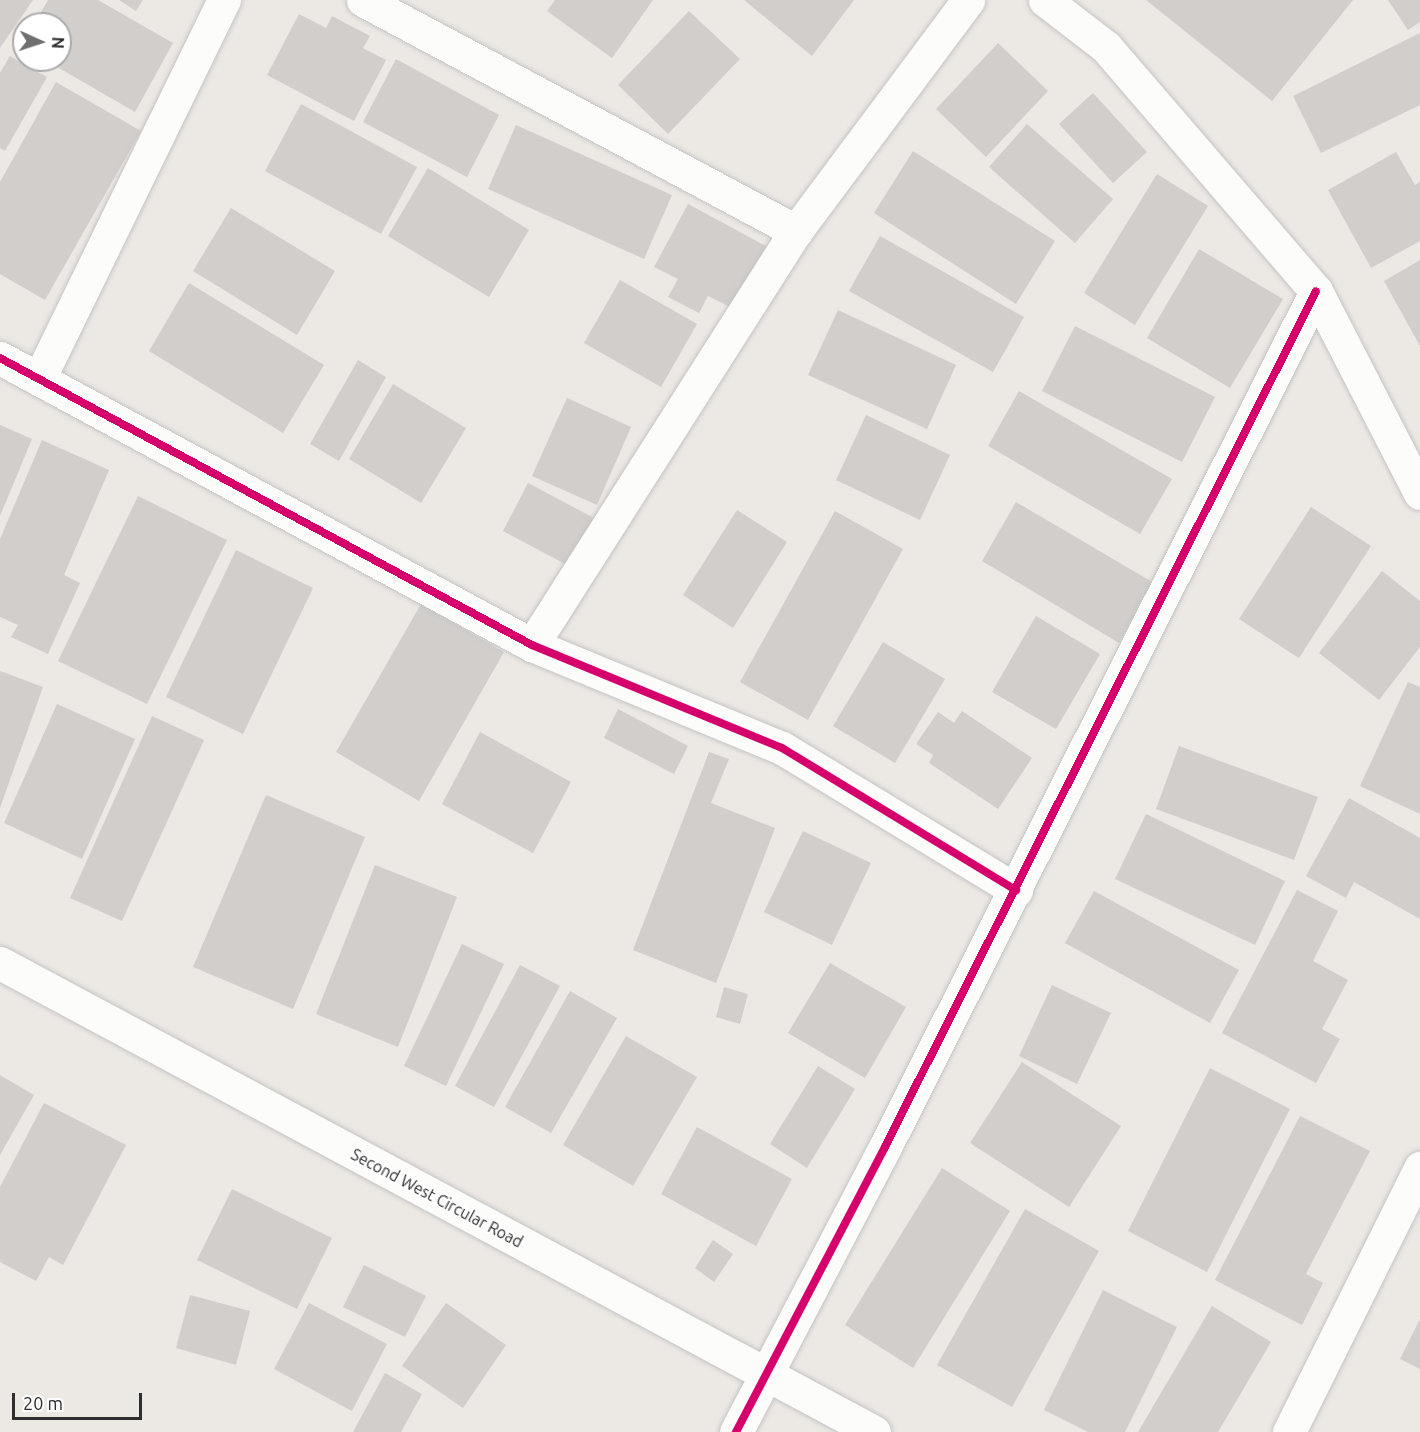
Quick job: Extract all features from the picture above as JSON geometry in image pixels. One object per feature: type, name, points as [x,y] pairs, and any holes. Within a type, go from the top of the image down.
[{"type":"street","points":[[39,379],[224,0]]},
{"type":"street","points":[[363,0],[796,231]]},
{"type":"street","points":[[532,645],[796,231],[968,0]]},
{"type":"street","points":[[1045,0],[1106,47],[1316,291],[1420,493]]},
{"type":"street","points":[[735,1432],[769,1373],[1016,890],[1316,291]]},
{"type":"street","points":[[0,358],[532,645],[782,748],[1016,890]]},
{"type":"street","name":"Second West Circular Road","points":[[0,963],[769,1373],[874,1432]]},
{"type":"street","points":[[1289,1432],[1420,1168]]},
{"type":"building","points":[[0,0],[33,0],[25,12],[12,12],[12,31],[0,48]]},
{"type":"building","points":[[48,0],[98,0],[173,43],[135,112],[66,72],[72,72],[72,12],[41,12]]},
{"type":"building","points":[[119,0],[143,0],[136,11]]},
{"type":"building","points":[[555,0],[653,0],[612,58],[547,11]]},
{"type":"building","points":[[744,0],[854,0],[812,56]]},
{"type":"building","points":[[1146,0],[1353,0],[1272,101]]},
{"type":"building","points":[[1388,0],[1420,0],[1420,22],[1408,30]]},
{"type":"building","points":[[689,11],[740,59],[668,134],[618,85]]},
{"type":"building","points":[[299,14],[326,28],[332,16],[370,36],[363,48],[386,60],[354,121],[267,75]]},
{"type":"building","points":[[1420,33],[1420,105],[1321,153],[1293,96]]},
{"type":"building","points":[[998,43],[1048,91],[986,157],[936,109]]},
{"type":"building","points":[[10,56],[12,57],[12,72],[38,72],[47,77],[5,151],[0,148],[0,73]]},
{"type":"building","points":[[396,59],[499,115],[467,177],[363,122]]},
{"type":"building","points":[[56,82],[141,131],[45,300],[0,274],[0,182]]},
{"type":"building","points":[[1093,93],[1147,152],[1113,183],[1059,124]]},
{"type":"building","points":[[301,104],[417,167],[381,234],[265,171]]},
{"type":"building","points":[[1027,124],[1113,199],[1075,243],[989,167]]},
{"type":"building","points":[[516,125],[672,195],[644,259],[488,189]]},
{"type":"building","points":[[913,151],[1055,241],[1016,304],[874,213]]},
{"type":"building","points":[[1396,152],[1415,185],[1420,182],[1420,241],[1371,268],[1328,190]]},
{"type":"building","points":[[428,168],[529,230],[489,297],[388,236]]},
{"type":"building","points":[[1157,174],[1208,206],[1135,325],[1084,293]]},
{"type":"building","points":[[688,204],[766,246],[732,308],[708,296],[699,313],[668,297],[678,279],[654,267]]},
{"type":"building","points":[[231,208],[335,271],[297,335],[193,271]]},
{"type":"building","points":[[880,236],[1024,317],[993,372],[849,291]]},
{"type":"building","points":[[1199,249],[1283,299],[1230,388],[1147,338]]},
{"type":"building","points":[[1420,260],[1420,346],[1384,281]]},
{"type":"building","points":[[620,280],[697,324],[661,387],[584,343]]},
{"type":"building","points":[[189,283],[324,365],[283,433],[149,351]]},
{"type":"building","points":[[838,310],[956,365],[927,429],[808,375]]},
{"type":"building","points":[[1075,326],[1215,397],[1182,462],[1042,391]]},
{"type":"building","points":[[358,360],[386,377],[339,461],[310,444]]},
{"type":"building","points":[[393,384],[466,428],[421,503],[349,459]]},
{"type":"building","points":[[1019,391],[1172,479],[1140,534],[988,446]]},
{"type":"building","points":[[567,398],[631,427],[597,505],[532,476]]},
{"type":"building","points":[[866,415],[950,455],[920,520],[836,480]]},
{"type":"building","points":[[0,425],[32,439],[0,516]]},
{"type":"building","points":[[42,440],[109,470],[64,575],[80,583],[48,654],[11,637],[18,625],[0,617],[0,539]]},
{"type":"building","points":[[528,483],[594,518],[569,566],[503,531]]},
{"type":"building","points":[[138,496],[227,540],[147,704],[58,661]]},
{"type":"building","points":[[1016,502],[1154,583],[1119,643],[982,561]]},
{"type":"building","points":[[1311,507],[1371,546],[1299,658],[1239,619]]},
{"type":"building","points":[[737,510],[787,542],[733,628],[683,595]]},
{"type":"building","points":[[835,511],[903,549],[808,720],[740,682]]},
{"type":"building","points":[[236,550],[313,588],[243,734],[166,697]]},
{"type":"building","points":[[1382,571],[1420,601],[1420,647],[1379,700],[1319,653]]},
{"type":"building","points":[[421,604],[504,652],[419,801],[336,752]]},
{"type":"building","points":[[1036,616],[1100,654],[1056,729],[992,692]]},
{"type":"building","points":[[883,642],[945,679],[895,763],[833,726]]},
{"type":"building","points":[[0,671],[43,687],[0,808]]},
{"type":"building","points":[[1408,682],[1420,687],[1420,814],[1360,786]]},
{"type":"building","points":[[57,704],[135,739],[82,859],[4,823]]},
{"type":"building","points":[[618,709],[688,746],[674,774],[604,738]]},
{"type":"building","points":[[962,711],[1032,758],[998,809],[929,763],[933,755],[916,744],[938,712],[954,723]]},
{"type":"building","points":[[152,716],[204,740],[122,921],[70,898]]},
{"type":"building","points":[[480,732],[571,782],[533,853],[442,804]]},
{"type":"building","points":[[1179,746],[1318,797],[1294,860],[1156,809]]},
{"type":"building","points":[[709,752],[729,759],[711,803],[775,828],[716,983],[633,950]]},
{"type":"building","points":[[266,795],[365,837],[293,1009],[193,967]]},
{"type":"building","points":[[1349,798],[1420,838],[1420,919],[1354,882],[1346,898],[1306,876]]},
{"type":"building","points":[[1146,814],[1285,881],[1255,945],[1115,879]]},
{"type":"building","points":[[803,831],[871,863],[832,945],[764,912]]},
{"type":"building","points":[[375,865],[457,897],[398,1047],[316,1014]]},
{"type":"building","points":[[1297,890],[1338,911],[1313,961],[1348,980],[1322,1029],[1340,1039],[1316,1083],[1222,1033]]},
{"type":"building","points":[[1094,891],[1239,970],[1210,1023],[1065,943]]},
{"type":"building","points":[[462,944],[504,964],[446,1086],[404,1066]]},
{"type":"building","points":[[830,963],[906,1007],[865,1078],[788,1033]]},
{"type":"building","points":[[520,965],[560,986],[494,1107],[455,1086]]},
{"type":"building","points":[[1052,985],[1111,1013],[1077,1084],[1019,1056]]},
{"type":"building","points":[[724,987],[748,994],[740,1024],[716,1017]]},
{"type":"building","points":[[570,991],[617,1018],[551,1133],[505,1107]]},
{"type":"building","points":[[626,1036],[697,1077],[633,1186],[563,1145]]},
{"type":"building","points":[[1022,1062],[1121,1126],[1069,1207],[970,1143]]},
{"type":"building","points":[[818,1066],[855,1089],[807,1168],[770,1144]]},
{"type":"building","points":[[1210,1068],[1290,1109],[1207,1272],[1128,1231]]},
{"type":"building","points":[[0,1075],[34,1095],[0,1155]]},
{"type":"building","points":[[44,1103],[126,1145],[63,1265],[49,1257],[36,1281],[0,1262],[0,1187]]},
{"type":"building","points":[[1300,1116],[1370,1151],[1306,1274],[1323,1283],[1302,1325],[1215,1280]]},
{"type":"building","points":[[697,1127],[792,1179],[756,1246],[661,1194]]},
{"type":"building","points":[[942,1168],[1010,1211],[913,1368],[845,1325]]},
{"type":"building","points":[[232,1189],[332,1238],[297,1309],[197,1260]]},
{"type":"building","points":[[1025,1209],[1099,1251],[1012,1407],[937,1365]]},
{"type":"building","points":[[713,1240],[733,1254],[714,1282],[695,1268]]},
{"type":"building","points":[[364,1265],[426,1296],[405,1337],[343,1307]]},
{"type":"building","points":[[1103,1290],[1177,1327],[1125,1432],[1088,1432],[1044,1410]]},
{"type":"building","points":[[190,1295],[250,1311],[236,1365],[176,1348]]},
{"type":"building","points":[[309,1303],[387,1344],[352,1411],[274,1369]]},
{"type":"building","points":[[446,1303],[506,1345],[463,1408],[402,1366]]},
{"type":"building","points":[[1212,1306],[1271,1342],[1218,1432],[1138,1432]]},
{"type":"building","points":[[1420,1319],[1420,1369],[1400,1359]]},
{"type":"building","points":[[385,1373],[422,1394],[401,1432],[353,1432]]},
{"type":"cycle path","points":[[736,1432],[885,1147],[1316,291]]},
{"type":"cycle path","points":[[0,358],[532,645],[782,748],[1016,890]]}]
